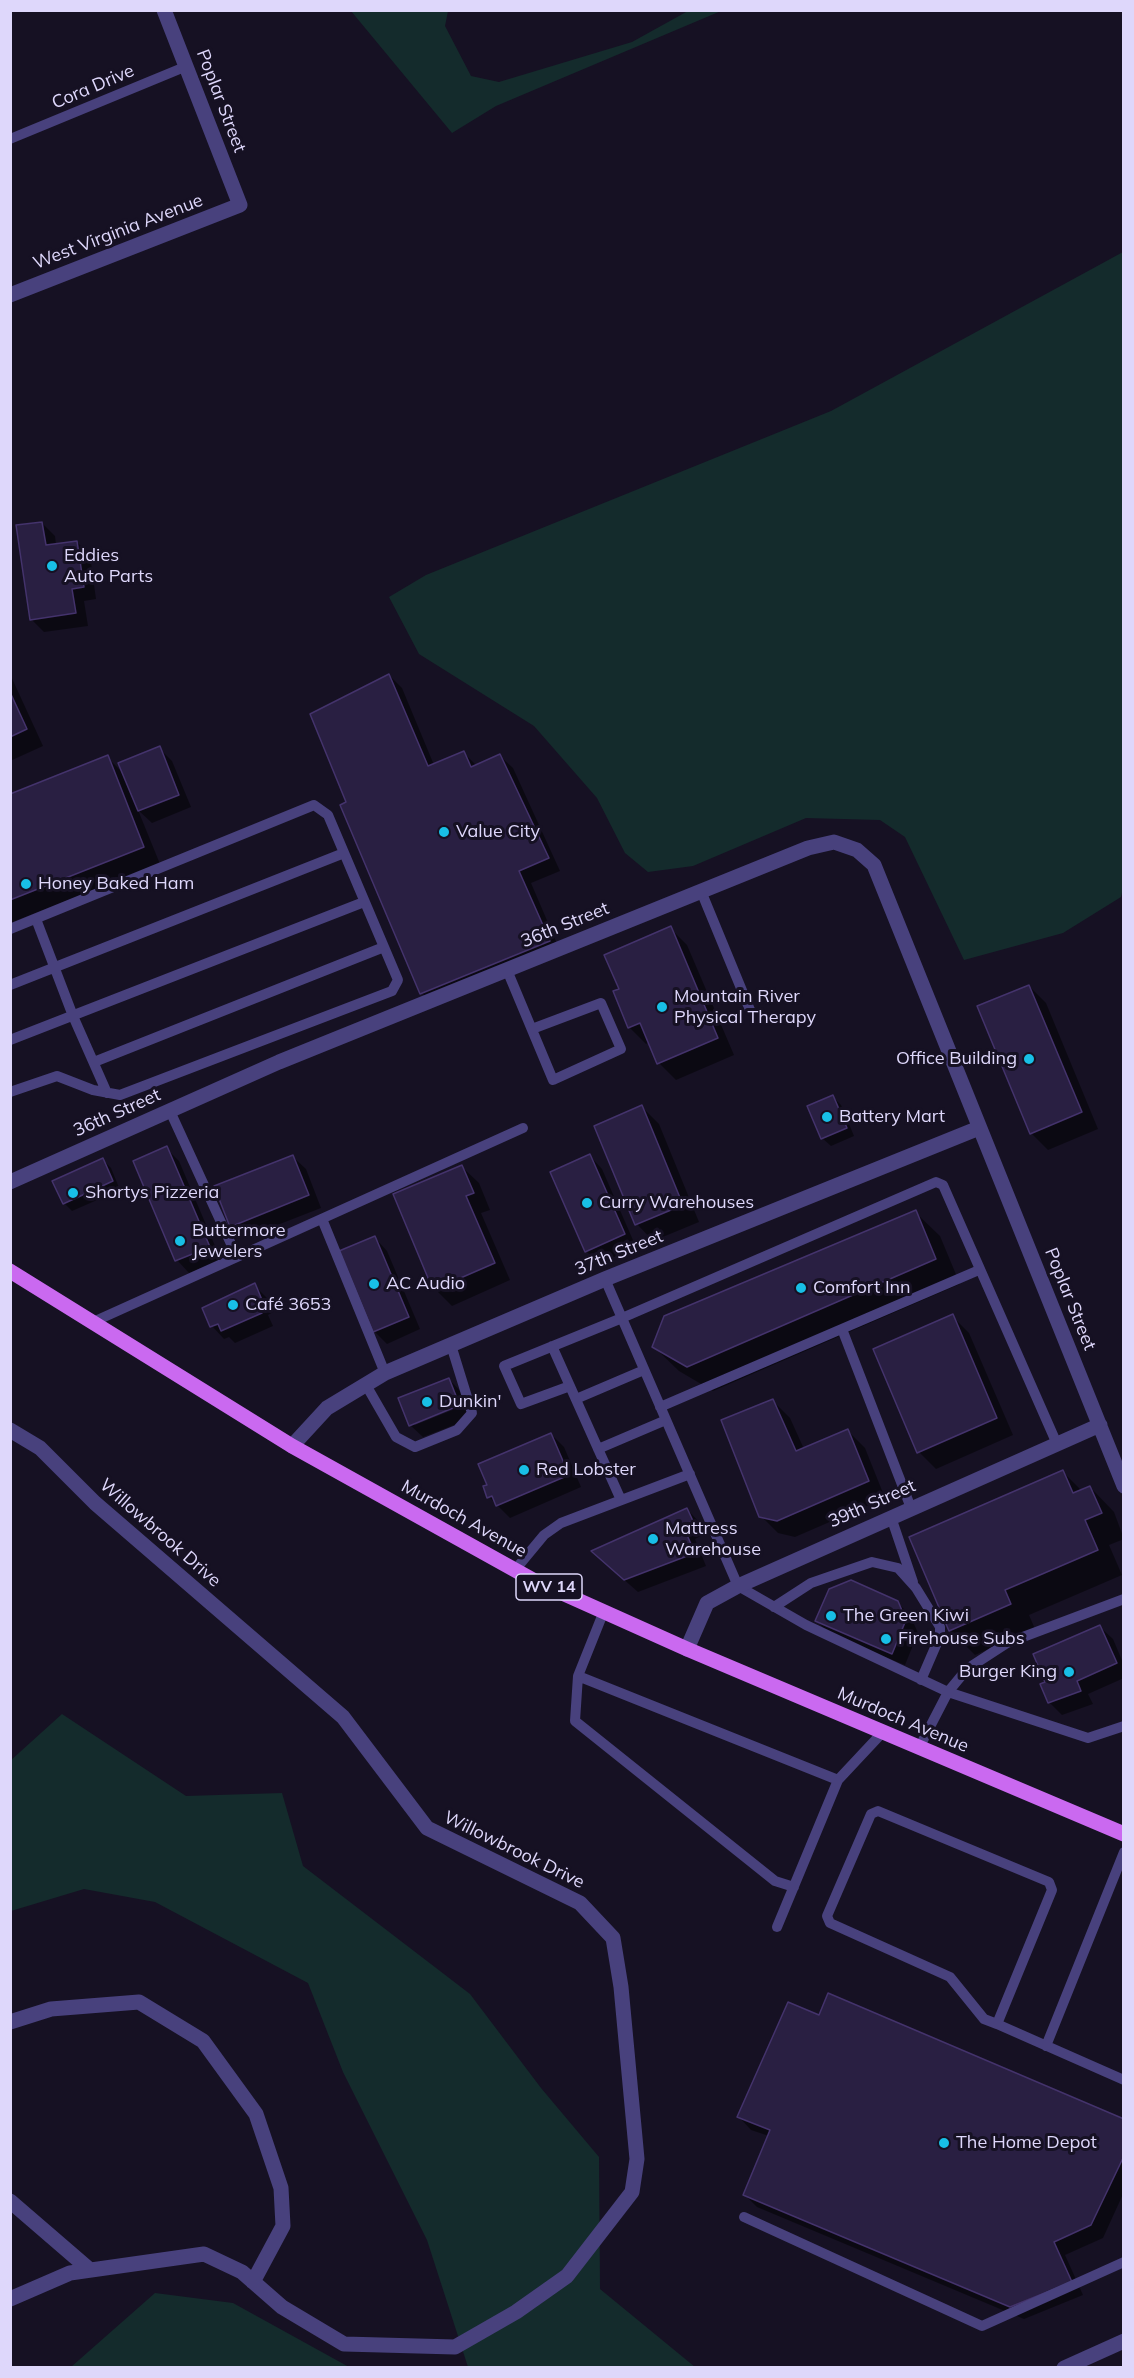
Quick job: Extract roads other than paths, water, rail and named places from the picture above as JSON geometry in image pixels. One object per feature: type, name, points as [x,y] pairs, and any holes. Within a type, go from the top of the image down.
[{"type":"main road","name":"Murdoch Avenue","points":[[10,1271],[292,1446],[515,1570],[687,1649],[1124,1834]]},
{"type":"street","name":"Poplar Street","points":[[164,10],[188,66],[240,206]]},
{"type":"street","name":"West Virginia Avenue","points":[[10,295],[240,206]]},
{"type":"street","name":"36th Street","points":[[10,1182],[279,1062],[808,848],[834,842],[857,850],[874,865],[979,1128]]},
{"type":"street","name":"Poplar Street","points":[[979,1128],[1124,1486]]},
{"type":"street","name":"37th Street","points":[[292,1446],[327,1408],[385,1373],[605,1279],[979,1128]]},
{"type":"street","name":"39th Street","points":[[687,1649],[707,1604],[738,1586],[1100,1425]]},
{"type":"street","name":"Willowbrook Drive","points":[[10,1430],[39,1448],[95,1503],[343,1717],[427,1828],[580,1903],[613,1938],[621,1987],[638,2159],[632,2192],[567,2276],[516,2312],[455,2347],[344,2344],[282,2307],[242,2272],[204,2254],[70,2273],[10,2299]]},
{"type":"street","points":[[10,2022],[51,2008],[139,2002],[203,2041],[256,2114],[281,2188],[283,2226],[253,2282]]},
{"type":"street","points":[[10,2201],[90,2270]]},
{"type":"street","points":[[1064,2367],[1124,2342]]},
{"type":"lane","name":"Cora Drive","points":[[10,139],[188,66]]},
{"type":"lane","points":[[10,929],[314,805],[328,815],[398,980],[392,991],[120,1095],[93,1090],[57,1076],[10,1092]]},
{"type":"lane","points":[[10,985],[344,853]]},
{"type":"lane","points":[[701,891],[750,1010]]},
{"type":"lane","points":[[10,1040],[364,902]]},
{"type":"lane","points":[[36,919],[73,1016],[107,1093]]},
{"type":"lane","points":[[94,1062],[384,947]]},
{"type":"lane","points":[[507,970],[553,1080],[621,1049],[601,1003],[532,1029]]},
{"type":"lane","points":[[170,1111],[237,1257]]},
{"type":"lane","points":[[93,1322],[523,1128]]},
{"type":"lane","points":[[570,1386],[521,1404],[504,1366],[622,1318],[936,1182],[943,1185],[1057,1444]]},
{"type":"lane","points":[[321,1219],[385,1373]]},
{"type":"lane","points":[[660,1407],[979,1270]]},
{"type":"lane","points":[[605,1279],[738,1586],[948,1692],[1088,1738],[1124,1726]]},
{"type":"lane","points":[[842,1329],[911,1508]]},
{"type":"lane","points":[[366,1385],[396,1437],[415,1447],[457,1430],[472,1413],[451,1345]]},
{"type":"lane","points":[[552,1346],[621,1500]]},
{"type":"lane","points":[[576,1400],[644,1371]]},
{"type":"lane","points":[[598,1449],[666,1420]]},
{"type":"lane","points":[[515,1570],[544,1535],[561,1523],[690,1474]]},
{"type":"lane","points":[[891,1517],[916,1588]]},
{"type":"lane","points":[[774,1606],[811,1583],[872,1562],[898,1568],[916,1588],[940,1627],[940,1636],[921,1680]]},
{"type":"lane","points":[[919,1748],[948,1692],[967,1669],[1007,1643],[1124,1599]]},
{"type":"lane","points":[[604,1611],[578,1676],[576,1721],[775,1881],[794,1887]]},
{"type":"lane","points":[[578,1676],[838,1780]]},
{"type":"lane","points":[[777,1927],[838,1780],[882,1733]]},
{"type":"lane","points":[[997,2024],[1052,1890],[1049,1882],[878,1811],[872,1814],[827,1916],[830,1923],[950,1977],[984,2019],[1124,2080]]},
{"type":"lane","points":[[1046,2046],[1124,1852]]},
{"type":"lane","points":[[744,2217],[982,2326],[1124,2262]]},
{"type":"place","name":"Eddies Auto Parts","points":[[52,566]]},
{"type":"place","name":"Value City","points":[[444,832]]},
{"type":"place","name":"Honey Baked Ham","points":[[26,884]]},
{"type":"place","name":"Mountain River Physical Therapy","points":[[662,1007]]},
{"type":"place","name":"Office Building","points":[[1029,1059]]},
{"type":"place","name":"Battery Mart","points":[[827,1117]]},
{"type":"place","name":"Shortys Pizzeria","points":[[73,1193]]},
{"type":"place","name":"Curry Warehouses","points":[[587,1203]]},
{"type":"place","name":"Buttermore Jewelers","points":[[180,1241]]},
{"type":"place","name":"AC Audio","points":[[374,1284]]},
{"type":"place","name":"Comfort Inn","points":[[801,1288]]},
{"type":"place","name":"Café 3653","points":[[233,1305]]},
{"type":"place","name":"Dunkin'","points":[[427,1402]]},
{"type":"place","name":"Red Lobster","points":[[524,1470]]},
{"type":"place","name":"Mattress Warehouse","points":[[653,1539]]},
{"type":"place","name":"The Green Kiwi","points":[[831,1616]]},
{"type":"place","name":"Firehouse Subs","points":[[886,1639]]},
{"type":"place","name":"Burger King","points":[[1069,1672]]},
{"type":"place","name":"The Home Depot","points":[[944,2143]]}]
